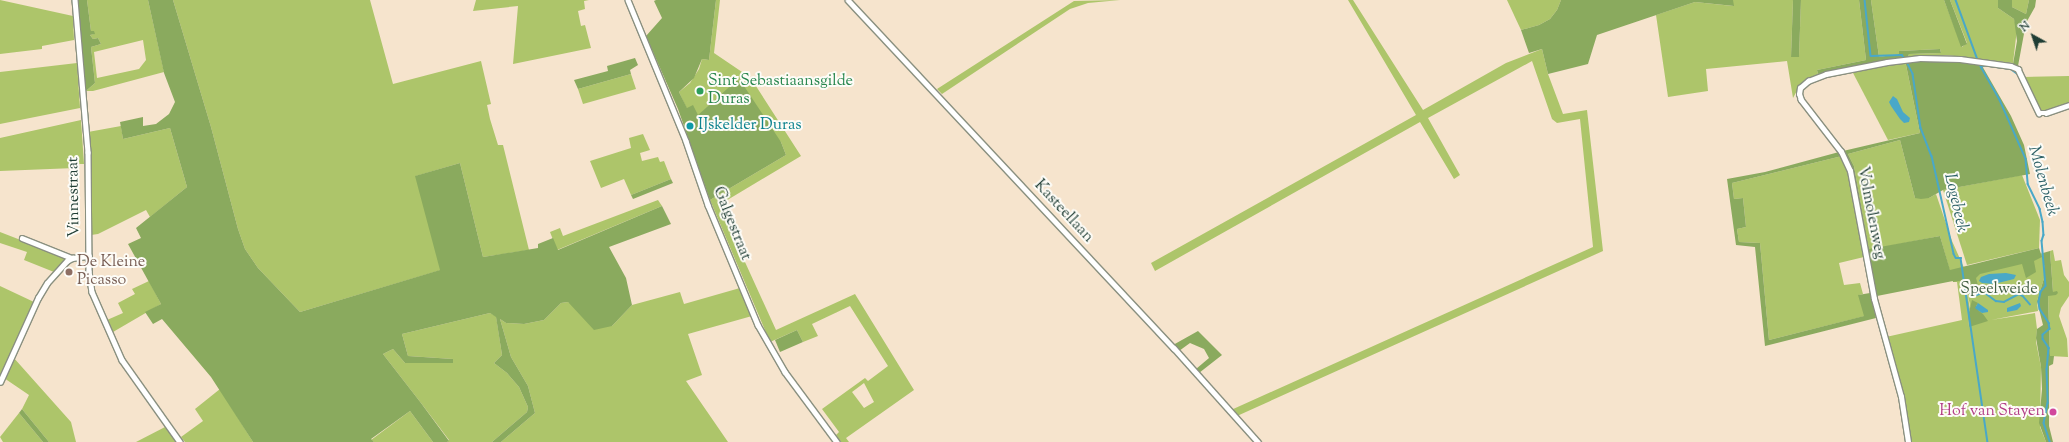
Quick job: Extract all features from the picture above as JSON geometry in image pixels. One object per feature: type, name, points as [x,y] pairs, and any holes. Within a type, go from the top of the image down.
[{"type":"street","name":"Vinnestraat","points":[[75,0],[88,152],[90,280],[95,300],[122,360],[180,442]]},
{"type":"street","name":"Galgestraat","points":[[628,0],[683,134],[708,205],[758,325],[782,368],[837,442]]},
{"type":"street","name":"Kasteellaan","points":[[848,0],[1174,348],[1258,442]]},
{"type":"street","name":"Volmolenweg","points":[[1908,442],[1901,397],[1874,299],[1850,171],[1841,152],[1801,100],[1799,91],[1808,82],[1826,74],[1887,62],[1920,58],[1975,60],[2011,66],[2018,69],[2039,113],[2046,113],[2069,105]]},
{"type":"street","points":[[22,238],[72,258],[89,256]]},
{"type":"street","points":[[0,382],[41,293],[60,268],[72,258]]},
{"type":"green space","points":[[0,0],[73,16],[74,40],[42,46],[42,49],[0,54]]},
{"type":"green space","points":[[77,0],[87,0],[91,31],[94,31],[95,34],[90,35],[93,39],[98,38],[101,44],[91,47],[95,83],[86,91]]},
{"type":"green space","points":[[87,0],[148,0],[164,72],[93,91],[86,91],[95,83],[91,47],[101,44],[98,38],[93,39],[90,35],[94,34],[91,31]],"holes":[[[143,40],[146,60],[139,69],[97,78],[94,52]]]},
{"type":"green space","points":[[148,0],[173,0],[211,127],[238,229],[245,249],[258,268],[300,312],[440,270],[415,176],[460,163],[483,257],[538,248],[538,244],[553,238],[558,250],[662,206],[671,224],[609,247],[626,278],[632,305],[612,326],[594,330],[568,302],[561,303],[544,320],[524,324],[506,323],[500,319],[511,357],[528,386],[535,413],[501,442],[492,442],[527,412],[528,407],[519,387],[507,373],[494,363],[502,355],[496,317],[490,313],[402,334],[408,356],[453,359],[453,363],[405,363],[393,349],[383,354],[449,441],[433,442],[410,411],[371,439],[374,442],[253,442],[211,377],[162,319],[153,324],[145,312],[161,304],[128,244],[141,238],[136,228],[187,187],[170,128],[123,139],[120,122],[143,117],[143,126],[156,124],[169,114],[175,102],[164,73]]},
{"type":"green space","points":[[173,0],[370,0],[393,84],[481,61],[491,104],[487,105],[490,119],[498,145],[503,145],[529,250],[483,257],[460,163],[416,176],[441,270],[300,312],[258,268],[245,249],[238,229],[211,127]]},
{"type":"green space","points":[[476,0],[589,0],[584,1],[585,9],[578,11],[581,26],[585,25],[591,48],[513,64],[518,6],[473,11]]},
{"type":"green space","points":[[716,0],[720,0],[714,53],[745,74],[754,83],[801,156],[719,205],[776,330],[855,294],[914,390],[846,438],[849,442],[841,442],[836,435],[839,432],[822,409],[865,378],[868,381],[888,366],[850,306],[812,324],[818,336],[803,342],[797,330],[770,342],[710,200],[786,155],[781,142],[716,99],[698,116],[687,109],[679,92],[690,83],[699,69],[702,59],[709,60]],"holes":[[[864,383],[874,402],[864,408],[852,392]]]},
{"type":"green space","points":[[716,0],[709,60],[702,59],[694,78],[679,92],[687,108],[693,105],[698,115],[737,80],[744,86],[781,142],[786,155],[710,200],[678,109],[646,36],[662,18],[654,1]]},
{"type":"green space","points":[[1120,0],[1088,3],[1070,9],[942,94],[937,89],[1074,1]]},
{"type":"green space","points":[[1348,0],[1353,0],[1423,110],[1506,63],[1542,49],[1548,74],[1563,114],[1587,110],[1603,251],[1237,416],[1231,410],[1593,247],[1580,119],[1557,123],[1552,119],[1532,61],[1428,118],[1460,175],[1454,179],[1420,122],[1155,271],[1151,263],[1416,115]]},
{"type":"green space","points":[[1507,0],[1561,0],[1557,10],[1550,19],[1539,25],[1521,30]]},
{"type":"green space","points":[[1561,0],[1733,0],[1734,6],[1695,2],[1597,35],[1588,64],[1548,74],[1542,49],[1529,53],[1521,30],[1539,25],[1550,19],[1557,10]]},
{"type":"green space","points":[[1733,0],[1793,0],[1791,57],[1799,56],[1801,0],[1859,0],[1866,60],[1817,70],[1818,74],[1799,87],[1793,98],[1787,61],[1706,69],[1708,91],[1668,97],[1656,15],[1695,2],[1733,6]]},
{"type":"green space","points":[[1793,0],[1801,0],[1799,57],[1791,57]]},
{"type":"green space","points":[[1859,0],[1871,0],[1879,57],[1899,54],[1899,51],[1940,49],[1941,53],[1909,54],[1908,57],[1818,74],[1817,70],[1866,60]]},
{"type":"green space","points":[[1871,0],[1944,0],[1962,47],[1967,43],[1950,0],[1998,0],[1998,8],[2014,19],[2017,29],[2013,63],[1946,55],[1908,57],[1909,54],[1941,53],[1940,49],[1899,51],[1899,54],[1879,57]]},
{"type":"green space","points":[[1944,0],[1950,0],[1967,44],[1961,47]]},
{"type":"green space","points":[[1998,0],[2012,0],[2012,7],[2026,14],[2029,0],[2036,0],[2035,7],[2026,23],[2018,66],[2013,64],[2017,41],[2014,19],[1998,8]]},
{"type":"green space","points":[[2012,0],[2029,0],[2026,14],[2012,7]]},
{"type":"green space","points":[[635,58],[638,65],[630,70],[631,74],[578,89],[574,80],[608,71],[607,66]]},
{"type":"green space","points":[[1905,60],[1920,133],[1888,140],[1852,71]]},
{"type":"green space","points":[[1905,60],[1964,61],[1981,64],[2011,116],[2024,145],[2030,174],[1943,190],[1929,198],[1921,199],[1915,198],[1900,140],[1848,154],[1854,166],[1869,249],[1940,236],[1950,270],[2039,248],[2042,257],[2034,261],[2036,272],[2026,278],[2022,264],[1980,274],[1976,278],[1979,289],[1967,295],[1965,280],[1877,296],[1866,251],[1853,174],[1843,151],[1920,133]]},
{"type":"green space","points":[[77,63],[80,108],[0,124],[0,72]]},
{"type":"green space","points":[[631,74],[636,89],[583,104],[578,89]]},
{"type":"green space","points":[[2069,76],[2069,103],[2044,111],[2038,109],[2024,77]]},
{"type":"green space","points":[[81,120],[84,164],[75,164],[75,168],[0,171],[0,138]]},
{"type":"green space","points":[[121,126],[123,139],[170,128],[187,187],[150,217],[146,210],[98,234],[91,235],[88,132]]},
{"type":"green space","points":[[643,134],[650,150],[640,153],[642,161],[658,157],[660,162],[664,161],[671,179],[631,195],[624,179],[601,188],[590,161],[631,148],[629,138]]},
{"type":"green space","name":"Speelweide","points":[[1900,140],[1915,198],[1929,198],[1936,194],[1952,241],[1965,270],[2043,253],[2045,275],[2037,301],[2038,311],[1991,320],[2035,313],[2037,329],[2036,342],[2041,367],[2040,427],[2046,442],[1910,442],[1886,337],[1962,320],[1957,282],[1953,282],[1940,236],[1869,250],[1854,166],[1848,154]],"holes":[[[1967,291],[1974,324],[1969,327],[1968,316],[1970,309]]]},
{"type":"green space","points":[[1839,152],[1842,156],[1732,183],[1734,199],[1743,198],[1746,227],[1737,229],[1739,242],[1760,243],[1769,340],[1864,316],[1858,295],[1870,293],[1876,318],[1765,346],[1755,247],[1736,245],[1727,179],[1765,172]]},
{"type":"green space","points":[[1842,156],[1847,165],[1864,257],[1839,263],[1844,285],[1860,283],[1863,294],[1859,295],[1865,316],[1769,340],[1760,243],[1739,242],[1737,229],[1746,227],[1743,198],[1734,199],[1732,183]]},
{"type":"green space","points":[[2022,175],[2040,220],[2039,248],[1967,265],[1943,190]]},
{"type":"green space","points":[[671,179],[673,183],[633,199],[631,195]]},
{"type":"green space","points":[[658,200],[662,206],[557,250],[550,232],[560,228],[563,236]]},
{"type":"green space","points":[[0,232],[67,258],[54,272],[24,260],[27,252],[0,243]]},
{"type":"green space","points":[[2053,250],[2055,261],[2061,260],[2064,275],[2069,282],[2069,296],[2061,308],[2059,316],[2067,339],[2068,357],[2050,356],[2048,295],[2056,295],[2053,292],[2050,251]]},
{"type":"green space","points":[[2050,251],[2053,292],[2057,291],[2058,293],[2056,295],[2048,296],[2050,356],[2054,356],[2053,364],[2049,366],[2049,426],[2053,442],[2046,442],[2039,423],[2042,389],[2041,367],[2036,338],[2037,329],[2043,325],[2037,301],[2045,275],[2043,253]]},
{"type":"green space","points":[[149,281],[161,304],[113,332],[107,320],[123,313],[118,303],[135,294],[132,289]]},
{"type":"green space","points":[[0,286],[34,302],[0,376]]},
{"type":"green space","points":[[740,288],[752,316],[688,334],[702,375],[686,381],[728,442],[501,442],[535,413],[528,386],[511,357],[500,319],[506,323],[524,324],[544,320],[561,303],[568,302],[612,326],[632,305],[680,292],[684,304]]},
{"type":"green space","points":[[1972,300],[1978,303],[1976,306],[1988,321],[1969,327],[1968,316]]},
{"type":"green space","points":[[490,313],[496,316],[502,355],[494,363],[507,373],[519,387],[528,407],[527,412],[492,442],[447,442],[449,440],[383,354],[393,349],[405,363],[453,359],[408,356],[402,334]]},
{"type":"green space","points":[[797,330],[803,342],[780,352],[775,340]]},
{"type":"green space","points":[[1198,331],[1222,355],[1199,373],[1196,369],[1209,358],[1204,349],[1190,343],[1179,351],[1173,345]]},
{"type":"green space","points":[[13,357],[71,422],[76,442],[49,442],[22,409],[29,395],[4,378]]},
{"type":"green space","points":[[220,389],[253,442],[185,442],[181,437],[203,421],[195,409]]},
{"type":"green space","points":[[22,409],[49,442],[43,442],[19,413]]},
{"type":"green space","points":[[410,411],[433,442],[374,442],[371,440]]},
{"type":"green space","points":[[19,413],[43,442],[3,442],[0,437]]},
{"type":"green space","points":[[167,426],[178,442],[136,442]]},
{"type":"water","points":[[1893,96],[1897,99],[1903,112],[1910,118],[1909,122],[1904,123],[1891,106],[1889,102]]},
{"type":"water","points":[[2006,273],[2016,275],[2014,279],[1994,284],[1982,283],[1979,281],[1981,277],[1989,274]]},
{"type":"water","points":[[1978,303],[1988,310],[1988,312],[1982,313],[1975,308]]},
{"type":"water","points":[[2020,303],[2021,306],[2017,310],[2007,312],[2007,308]]},
{"type":"waterway","name":"Logebeek","points":[[1865,0],[1871,56],[1902,55],[1905,59]]},
{"type":"waterway","name":"Molenbeek","points":[[1956,0],[1978,60]]},
{"type":"waterway","name":"Logebeek","points":[[1907,62],[1913,74],[1921,128],[1932,156],[1954,254],[1956,258],[1961,258],[1988,442]]},
{"type":"waterway","name":"Molenbeek","points":[[1979,63],[2000,100],[2026,159],[2028,184],[2040,209],[2043,222],[2044,235],[2042,241],[2046,286],[2041,292],[2039,302],[2040,309],[2049,323],[2050,329],[2043,335],[2043,339],[2049,348],[2047,369],[2048,403],[2044,423],[2050,442]]},
{"type":"waterway","name":"Molenbeek","points":[[1981,67],[1986,65]]},
{"type":"waterway","points":[[1990,66],[2011,69],[2019,75]]},
{"type":"waterway","points":[[1972,297],[1984,292],[1996,301],[2004,302],[2019,294],[2023,296],[2030,304]]},
{"type":"place","name":"Sint Sebastiaansgilde Duras","points":[[700,91]]},
{"type":"place","name":"IJskelder Duras","points":[[690,126]]},
{"type":"place","name":"De Kleine Picasso","points":[[69,272]]},
{"type":"place","name":"Hof van Stayen","points":[[2053,412]]}]
